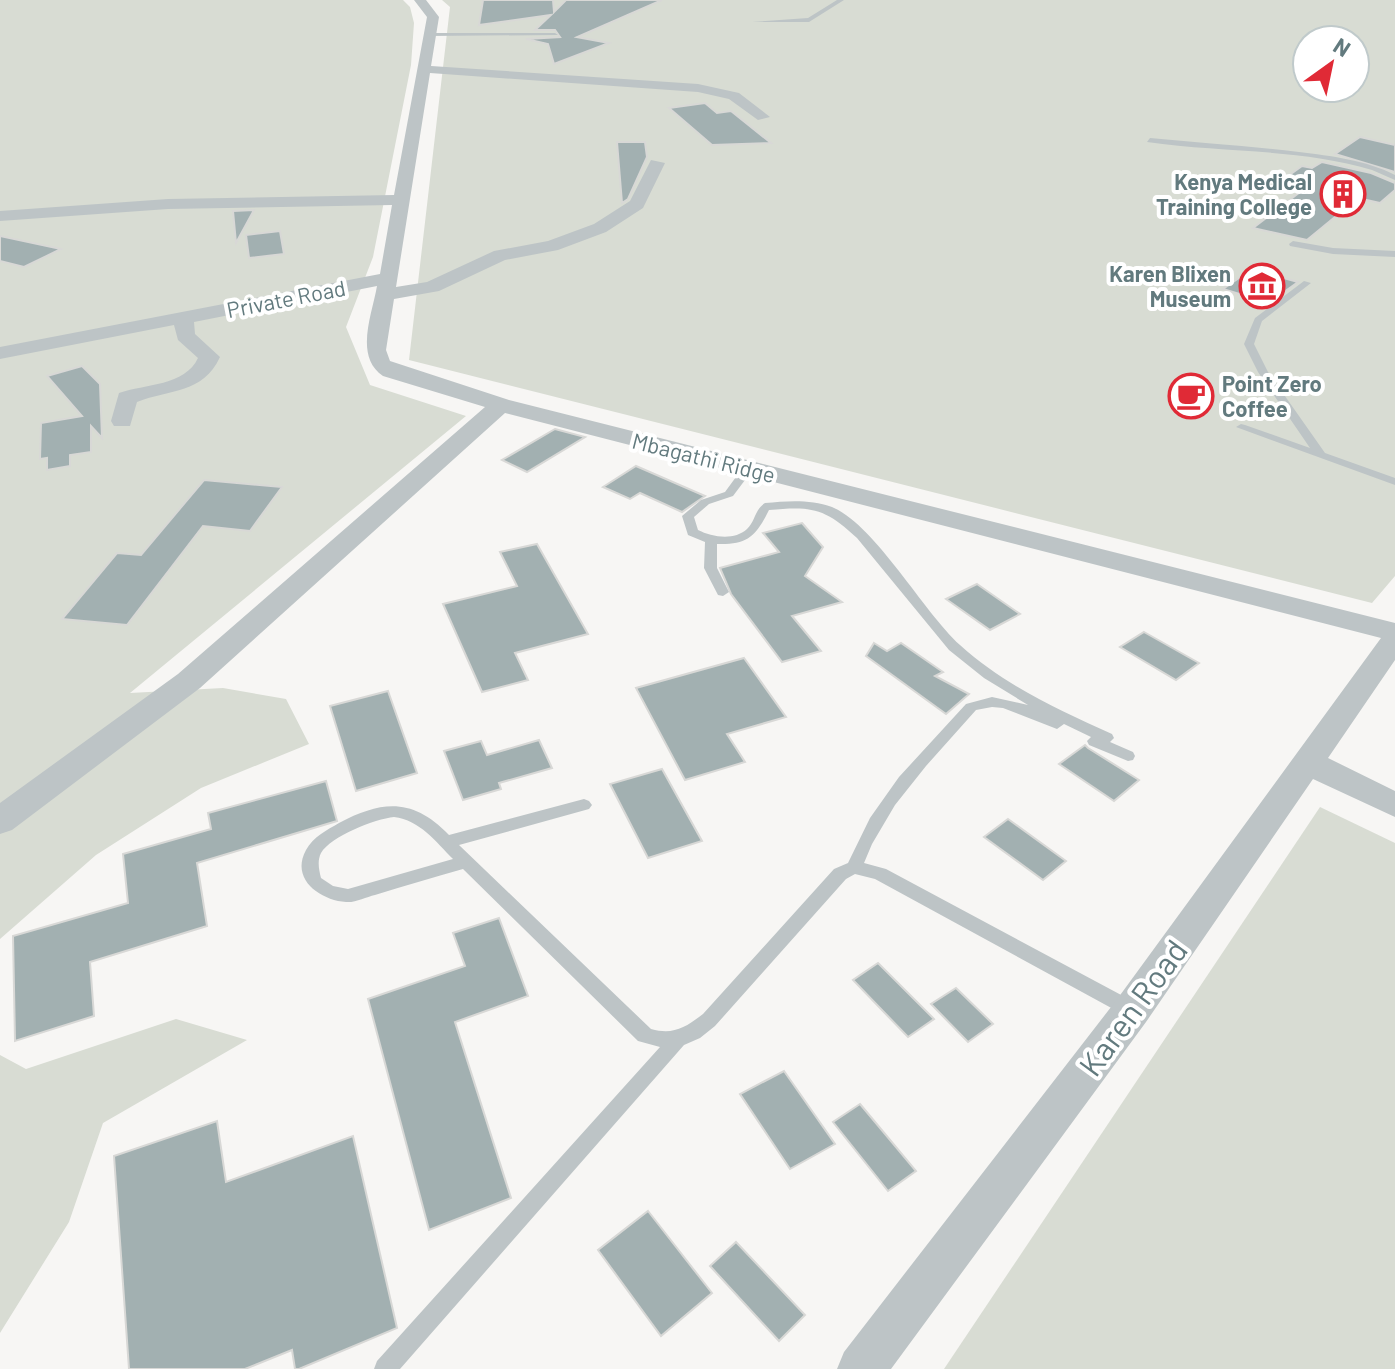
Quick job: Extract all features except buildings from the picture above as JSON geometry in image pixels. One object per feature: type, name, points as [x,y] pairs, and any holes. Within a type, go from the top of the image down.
[{"type":"street","name":"Mbagathi Ridge","points":[[420,0],[433,17],[376,350],[380,364],[405,378],[501,405],[1395,632]]},
{"type":"street","points":[[424,69],[698,88],[734,96],[763,117]]},
{"type":"street","name":"Private Road","points":[[0,353],[387,286],[432,287],[500,255],[552,246],[600,228],[637,204],[657,163]]},
{"type":"street","points":[[0,216],[168,204],[404,200]]},
{"type":"street","name":"Private Road","points":[[122,421],[127,398],[186,383],[207,363],[209,357],[185,336],[184,319]]},
{"type":"street","points":[[0,821],[189,681],[501,405]]},
{"type":"street","name":"Karen Road","points":[[861,1369],[1132,1010],[1395,639]]},
{"type":"street","points":[[1308,762],[1395,805]]},
{"type":"lane","points":[[755,22],[809,20],[841,0]]},
{"type":"lane","points":[[430,35],[555,35]]},
{"type":"lane","points":[[1150,140],[1343,162],[1393,174]]},
{"type":"lane","points":[[1293,244],[1333,251],[1395,254]]},
{"type":"lane","points":[[1307,283],[1258,320],[1249,344],[1263,372],[1321,456]]},
{"type":"lane","points":[[1241,427],[1395,482]]},
{"type":"lane","points":[[748,468],[729,494],[705,502],[688,516],[692,532],[711,541],[741,538],[753,531],[765,507],[801,505],[831,511],[866,542],[925,617],[955,648],[1019,694],[1107,738]]},
{"type":"lane","points":[[711,541],[709,561],[713,578],[723,592]]},
{"type":"lane","points":[[464,862],[348,896],[328,891],[314,882],[312,854],[321,842],[373,815],[393,811],[415,815],[645,1035],[660,1041],[677,1041],[689,1038],[709,1020],[840,874],[854,867],[871,826],[896,791],[978,702],[1018,707],[1128,756]]},
{"type":"lane","points":[[446,842],[584,805]]},
{"type":"lane","points":[[854,867],[880,874],[1132,1010]]},
{"type":"lane","points":[[385,1369],[677,1041]]},
{"type":"shaded area","points":[[0,0],[403,0],[410,7],[414,23],[411,65],[373,257],[346,327],[370,385],[466,416],[130,693],[223,688],[286,699],[309,744],[201,788],[96,855],[0,939]]},
{"type":"shaded area","points":[[442,0],[1395,0],[1395,576],[1372,603],[409,360],[450,7]]},
{"type":"shaded area","points":[[1320,807],[1395,843],[1395,1369],[944,1369]]},
{"type":"shaded area","points":[[176,1019],[247,1040],[103,1123],[69,1222],[0,1333],[0,1055],[26,1069]]},
{"type":"place","name":"Kenya Medical Training College","points":[[1343,194]]},
{"type":"place","name":"Karen Blixen Museum","points":[[1262,286]]},
{"type":"place","name":"Point Zero Coffee","points":[[1191,396]]}]
